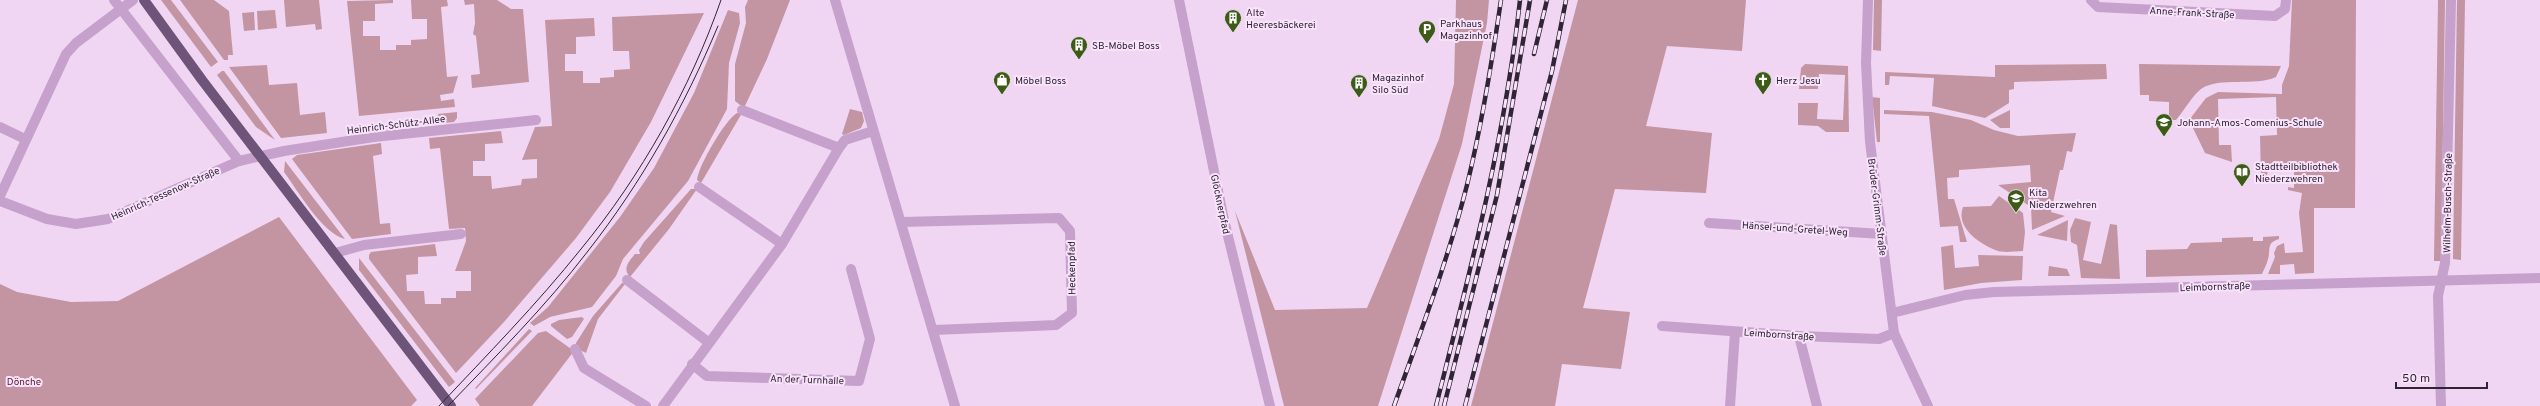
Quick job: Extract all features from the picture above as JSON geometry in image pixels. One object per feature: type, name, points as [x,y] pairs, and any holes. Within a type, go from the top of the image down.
[{"type":"main road","points":[[144,0],[451,406]]},
{"type":"street","points":[[114,0],[239,161]]},
{"type":"street","points":[[0,196],[25,139],[66,54],[76,43],[134,0]]},
{"type":"street","points":[[835,0],[934,330],[955,406]]},
{"type":"street","name":"Glöcknerpfad","points":[[1179,0],[1224,220],[1270,406]]},
{"type":"street","name":"Brüder-Grimm-Straße","points":[[1868,0],[1866,63],[1870,142],[1894,333],[1928,406]]},
{"type":"street","name":"Anne-Frank-Straße","points":[[2091,0],[2098,7],[2275,16],[2285,9],[2286,0]]},
{"type":"street","name":"Wilhelm-Busch-Straße","points":[[2441,406],[2438,296],[2445,262],[2451,0]]},
{"type":"street","points":[[742,110],[839,148]]},
{"type":"street","name":"Heinrich-Schütz-Allee","points":[[260,155],[380,136],[536,120]]},
{"type":"street","points":[[0,127],[25,139]]},
{"type":"street","points":[[663,406],[708,342],[782,244],[845,140],[859,134],[874,132]]},
{"type":"street","name":"Heinrich-Tessenow-Straße","points":[[0,201],[47,219],[76,224],[101,220],[239,161],[260,155]]},
{"type":"street","points":[[699,186],[782,244]]},
{"type":"street","name":"Heckenpfad","points":[[902,222],[1059,218],[1070,231],[1072,313],[1056,325],[934,330]]},
{"type":"street","name":"Hänsel-und-Gretel-Weg","points":[[1709,223],[1882,234]]},
{"type":"street","points":[[335,253],[364,245],[461,234]]},
{"type":"street","name":"An der Turnhalle","points":[[692,364],[707,376],[859,381],[870,338],[851,269]]},
{"type":"street","name":"Leimbornstraße","points":[[1892,313],[1964,295],[1994,292],[2540,278]]},
{"type":"street","points":[[627,280],[708,342]]},
{"type":"street","name":"Leimbornstraße","points":[[1662,326],[1799,336],[1879,339],[1894,333]]},
{"type":"street","points":[[1730,406],[1735,332]]},
{"type":"street","points":[[1799,336],[1817,406]]},
{"type":"street","points":[[575,349],[584,368],[646,406]]},
{"type":"green space","points":[[161,0],[171,0],[218,62],[211,67]]},
{"type":"green space","points":[[180,0],[214,0],[229,11],[233,55],[228,55],[228,60],[224,60]]},
{"type":"green space","points":[[284,0],[319,0],[322,29],[316,30],[315,24],[286,27]]},
{"type":"green space","points":[[393,0],[393,3],[375,4],[375,21],[363,21],[363,36],[380,36],[380,50],[396,50],[396,45],[411,45],[411,40],[427,39],[427,19],[412,19],[411,0],[447,0],[448,6],[441,7],[447,77],[458,76],[453,93],[440,95],[441,101],[454,99],[455,107],[359,116],[347,1]]},
{"type":"green space","points":[[464,0],[497,0],[511,9],[523,9],[529,82],[472,88],[471,75],[480,74],[476,36],[473,34],[475,23],[474,4],[465,5]]},
{"type":"green space","points":[[748,0],[790,0],[767,59],[744,108],[735,101],[735,64],[746,23],[745,7]]},
{"type":"green space","points":[[1456,0],[1489,0],[1487,23],[1462,144],[1378,406],[1284,406],[1235,211],[1275,310],[1367,308],[1439,139],[1454,84]]},
{"type":"green space","points":[[1578,0],[1746,0],[1742,51],[1667,46],[1646,126],[1712,133],[1706,193],[1615,189],[1583,308],[1630,312],[1621,369],[1562,364],[1555,406],[1471,406]]},
{"type":"green space","points":[[1874,0],[1882,0],[1881,51],[1873,50]]},
{"type":"green space","points":[[2292,0],[2356,0],[2355,208],[2314,208],[2314,273],[2295,274],[2294,264],[2280,265],[2280,274],[2268,274],[2275,257],[2274,253],[2277,246],[2284,243],[2285,253],[2303,252],[2299,213],[2302,193],[2288,190],[2288,187],[2294,188],[2294,169],[2268,170],[2266,181],[2261,180],[2260,136],[2277,135],[2276,97],[2218,99],[2219,145],[2231,145],[2232,162],[2205,153],[2189,120],[2206,98],[2218,92],[2282,94],[2282,85],[2289,66]]},
{"type":"green space","points":[[2438,0],[2445,0],[2441,261],[2434,261]]},
{"type":"green space","points":[[2457,0],[2465,0],[2461,260],[2453,259]]},
{"type":"green space","points":[[275,10],[277,28],[258,30],[257,11]]},
{"type":"green space","points":[[728,10],[739,13],[740,23],[729,63],[727,109],[688,181],[623,259],[616,276],[592,307],[550,317],[534,326],[530,323],[548,307],[620,217],[654,168],[694,93]]},
{"type":"green space","points":[[254,12],[255,30],[244,31],[242,13]]},
{"type":"green space","points":[[704,13],[651,122],[610,192],[576,238],[504,322],[456,373],[369,259],[371,252],[435,244],[437,256],[418,257],[418,274],[406,275],[407,291],[424,291],[425,304],[441,304],[441,298],[456,298],[456,291],[471,291],[471,271],[455,271],[466,241],[465,228],[449,229],[440,148],[430,149],[429,138],[501,131],[503,143],[485,144],[485,161],[473,161],[473,176],[491,176],[492,189],[521,185],[522,179],[537,178],[537,159],[522,160],[535,127],[552,126],[545,20],[594,18],[595,36],[576,37],[576,54],[565,54],[565,71],[583,71],[583,83],[600,83],[600,78],[614,77],[614,70],[630,69],[629,51],[613,51],[612,17]]},
{"type":"green space","points":[[1805,64],[1848,66],[1849,132],[1826,132],[1818,126],[1798,125],[1798,103],[1818,103],[1817,119],[1843,120],[1845,75],[1819,74],[1818,89],[1799,89],[1801,68]]},
{"type":"green space","points":[[2106,64],[2107,79],[2014,82],[2014,89],[2009,90],[2009,103],[1985,118],[1932,106],[1934,78],[1890,76],[1889,85],[1885,85],[1885,72],[1995,77],[1995,65]]},
{"type":"green space","points":[[2139,64],[2281,66],[2276,77],[2267,80],[2227,82],[2209,85],[2198,92],[2176,120],[2169,120],[2169,102],[2149,101],[2149,95],[2140,95]]},
{"type":"green space","points":[[267,65],[269,85],[297,83],[300,115],[325,112],[327,133],[281,138],[229,67]]},
{"type":"green space","points":[[224,71],[275,140],[256,127],[217,75]]},
{"type":"green space","points":[[1872,97],[1880,98],[1880,142],[1877,142]]},
{"type":"green space","points":[[850,109],[862,112],[864,121],[861,128],[844,135],[842,134]]},
{"type":"green space","points":[[1884,110],[1932,112],[1971,120],[1994,130],[2018,136],[2076,133],[2072,152],[2067,151],[2063,170],[2060,170],[2051,212],[2065,216],[2032,230],[2031,207],[1998,185],[2031,182],[2030,165],[1959,170],[1959,177],[1947,178],[1948,199],[1954,199],[1967,242],[1960,242],[1958,226],[1940,227],[1929,116],[1884,114]]},
{"type":"green space","points":[[2010,110],[2010,128],[2000,128],[1990,120]]},
{"type":"green space","points":[[457,112],[457,118],[454,122],[444,123],[439,120],[438,114]]},
{"type":"green space","points":[[737,113],[742,113],[701,183],[697,180],[707,154],[726,124]]},
{"type":"green space","points":[[381,143],[382,154],[373,156],[380,224],[390,223],[391,234],[352,239],[292,159],[297,155]]},
{"type":"green space","points":[[285,161],[345,239],[328,229],[303,200],[284,172]]},
{"type":"green space","points":[[691,189],[697,189],[669,229],[630,277],[626,268],[631,259],[635,254],[640,254],[639,250],[644,242]]},
{"type":"green space","points":[[1999,196],[2023,213],[2025,232],[2023,251],[1998,251],[1984,245],[1966,229],[1962,215],[1963,207],[1991,206]]},
{"type":"green space","name":"Dönche","points":[[279,217],[417,400],[411,406],[0,406],[0,284],[17,292],[71,302],[118,301]]},
{"type":"green space","points":[[2075,218],[2091,222],[2083,260],[2101,264],[2110,224],[2117,225],[2120,279],[2081,278],[2077,245],[2071,242],[2070,230]]},
{"type":"green space","points":[[2068,220],[2067,241],[2037,235]]},
{"type":"green space","points":[[2279,236],[2279,239],[2271,244],[2268,261],[2262,274],[2146,277],[2146,250],[2187,249],[2191,243],[2222,242],[2222,238],[2253,237],[2253,241],[2263,241],[2263,237]]},
{"type":"green space","points":[[1953,245],[1955,268],[1979,266],[1978,255],[2023,256],[2022,280],[1981,283],[1944,290],[1941,247]]},
{"type":"green space","points":[[359,258],[455,382],[449,387],[359,270]]},
{"type":"green space","points":[[2049,266],[2067,269],[2070,276],[2048,276]]},
{"type":"green space","points":[[622,283],[625,284],[598,319],[586,353],[576,348],[576,343],[593,316]]},
{"type":"green space","points":[[582,317],[584,319],[572,337],[567,339],[551,326],[551,324],[559,320]]},
{"type":"green space","points":[[529,329],[532,331],[476,389],[475,388]]},
{"type":"green space","points":[[546,331],[574,351],[532,406],[480,406],[475,399],[538,333]]},
{"type":"tram line","points":[[439,406],[547,290],[581,249],[624,192],[679,99],[709,33],[721,0]]},
{"type":"tram line","points":[[448,406],[538,311],[608,225],[644,171],[676,115],[718,26]]},
{"type":"railway","points":[[1394,406],[1424,324],[1451,241],[1467,185],[1486,93],[1501,0]]},
{"type":"railway","points":[[1436,406],[1474,255],[1496,154],[1520,0]]},
{"type":"railway","points":[[1444,406],[1497,195],[1530,0]]},
{"type":"railway","points":[[1534,54],[1547,0]]},
{"type":"railway","points":[[1465,406],[1552,71],[1566,0]]},
{"type":"place","name":"Alte Heeresbäckerei","points":[[1233,33]]},
{"type":"place","name":"Parkhaus Magazinhof","points":[[1427,44]]},
{"type":"place","name":"SB-Möbel Boss","points":[[1079,60]]},
{"type":"place","name":"Möbel Boss","points":[[1002,95]]},
{"type":"place","name":"Herz Jesu","points":[[1763,95]]},
{"type":"place","name":"Magazinhof Silo Süd","points":[[1359,98]]},
{"type":"place","name":"Johann-Amos-Comenius-Schule","points":[[2164,137]]},
{"type":"place","name":"Stadtteilbibliothek Niederzwehren","points":[[2242,187]]},
{"type":"place","name":"Kita Niederzwehren","points":[[2016,213]]}]
